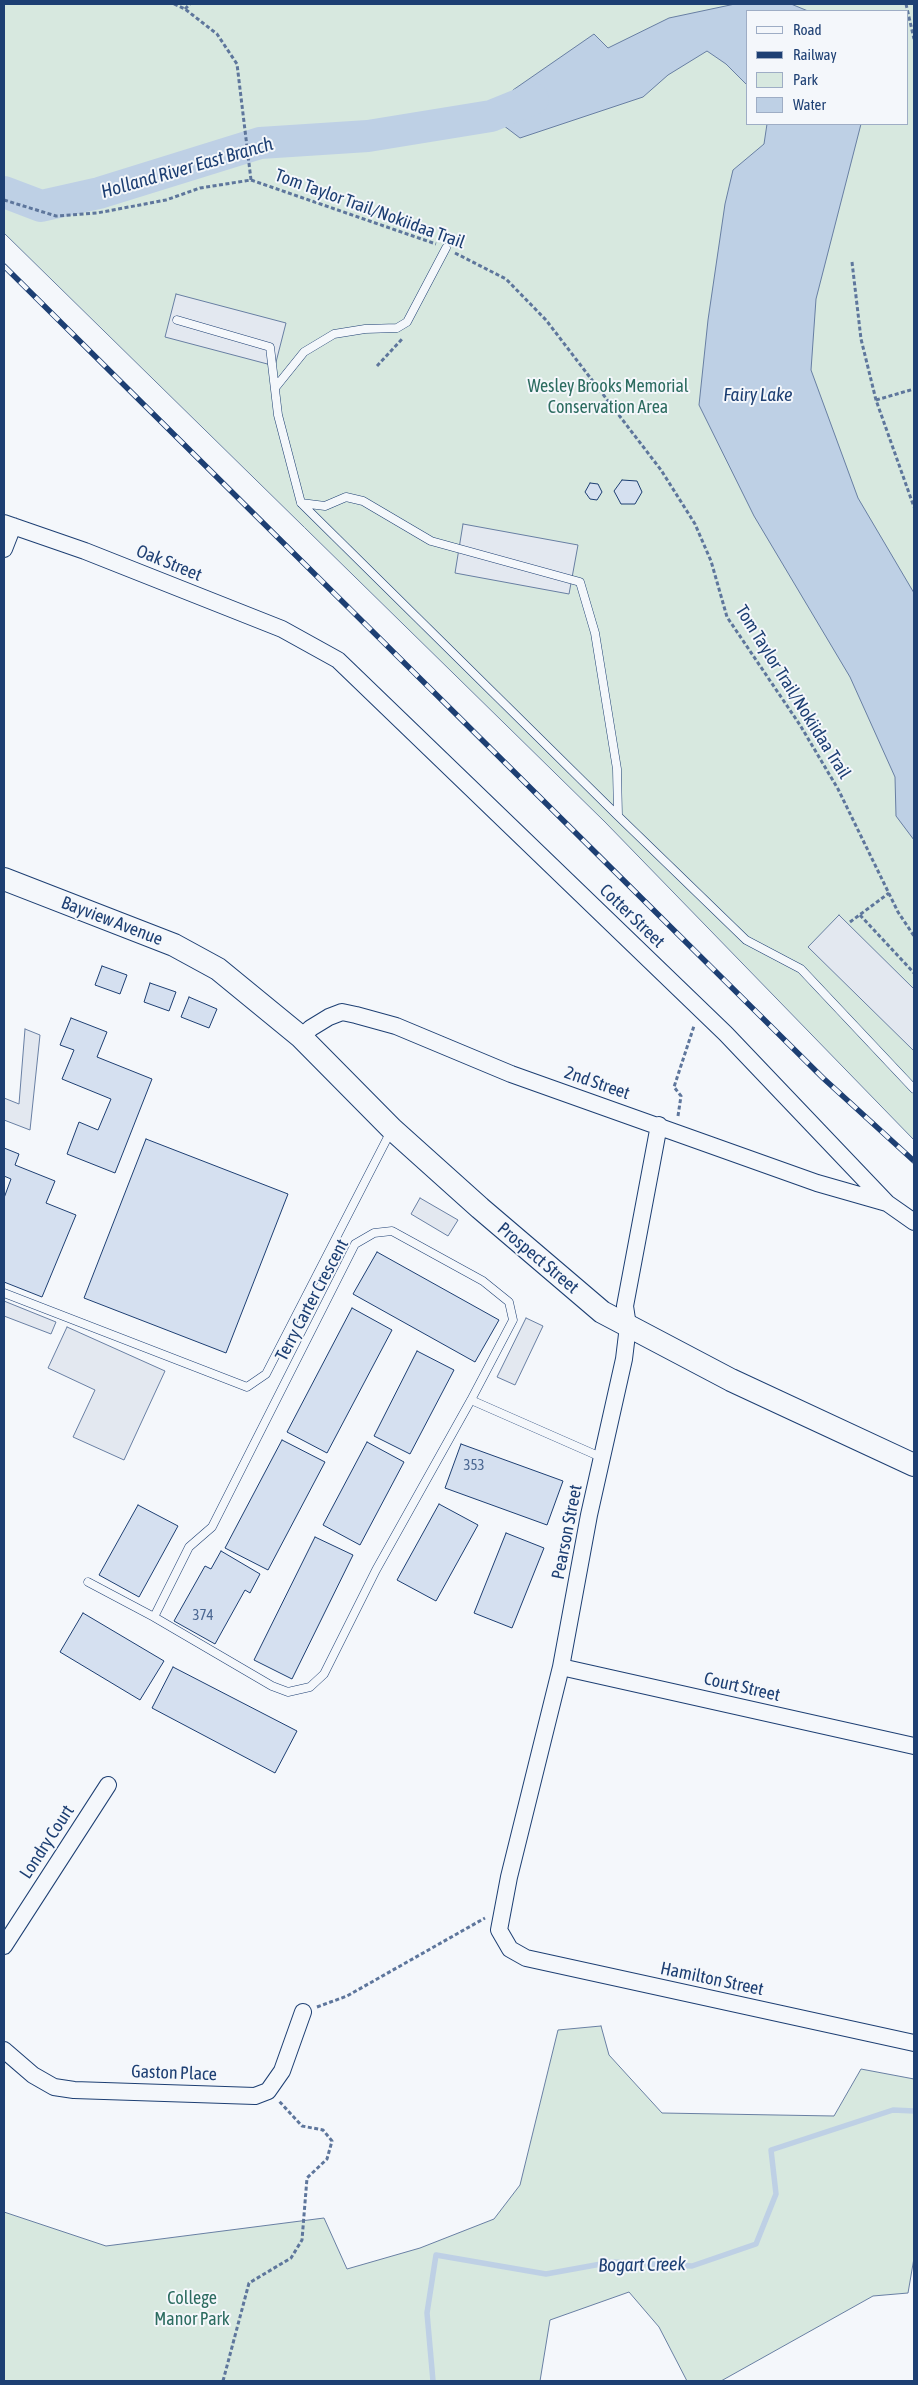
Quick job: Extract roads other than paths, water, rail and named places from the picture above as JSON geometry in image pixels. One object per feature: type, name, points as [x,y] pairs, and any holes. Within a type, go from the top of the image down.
[{"type":"main road","name":"Bayview Avenue","points":[[4,879],[174,945],[218,969]]},
{"type":"main road","name":"Prospect Street","points":[[218,969],[302,1037],[392,1129],[480,1208],[602,1312],[731,1380],[914,1465]]},
{"type":"street","points":[[4,549],[8,524]]},
{"type":"street","name":"Oak Street","points":[[8,524],[85,551],[255,618],[316,646]]},
{"type":"street","name":"Cotter Street","points":[[316,646],[338,660],[700,1009],[887,1203],[914,1222]]},
{"type":"street","name":"2nd Street","points":[[302,1037],[310,1028],[342,1012],[396,1026],[511,1074],[818,1183],[887,1203]]},
{"type":"street","name":"Pearson Street","points":[[506,1943],[499,1930],[503,1907],[561,1667],[589,1515],[625,1353],[628,1326],[625,1306],[659,1125]]},
{"type":"street","name":"Court Street","points":[[561,1667],[914,1746]]},
{"type":"street","name":"Londry Court","points":[[4,1946],[108,1785]]},
{"type":"street","name":"Hamilton Street","points":[[506,1943],[510,1949],[526,1958],[914,2043]]},
{"type":"street","name":"Gaston Place","points":[[4,2050],[33,2075],[54,2087],[74,2090],[255,2096],[268,2090],[282,2071],[303,2012]]},
{"type":"lane","points":[[274,388],[304,352],[334,334],[365,329],[397,328],[407,322],[446,248]]},
{"type":"lane","points":[[177,320],[270,347],[278,415],[301,503],[746,940],[801,969],[914,1089]]},
{"type":"lane","points":[[301,503],[325,506],[346,497],[363,500],[431,541],[580,582],[595,633],[617,769],[618,816]]},
{"type":"lane","points":[[4,1293],[248,1387],[266,1374],[392,1129]]},
{"type":"lane","name":"Terry Carter Crescent","points":[[88,1582],[154,1617],[272,1686],[288,1692],[310,1687],[324,1674],[376,1570],[472,1400],[513,1320],[509,1302],[483,1281],[392,1231],[374,1233],[355,1244],[212,1527],[189,1547],[154,1617]]},
{"type":"lane","points":[[472,1400],[603,1458]]},
{"type":"water","points":[[735,4],[791,4],[806,10],[746,10],[746,84],[726,64],[707,51],[668,75],[643,97],[520,138],[491,116],[513,90],[594,34],[608,48],[669,18]]},
{"type":"water","name":"Fairy Lake","points":[[767,125],[861,125],[816,299],[811,370],[858,498],[914,593],[914,840],[896,816],[895,777],[850,677],[754,516],[699,405],[708,320],[725,204],[733,170],[764,144]]},
{"type":"waterway","name":"Holland River East Branch","points":[[4,192],[41,206],[99,193],[260,143],[368,136],[491,116],[533,99]]},
{"type":"waterway","name":"Bogart Creek","points":[[433,2381],[427,2313],[436,2255],[546,2274],[612,2262],[692,2266],[756,2244],[776,2194],[771,2150],[893,2110],[914,2111]]},
{"type":"railway","points":[[4,266],[823,1078],[914,1161]]},
{"type":"park label","name":"Wesley Brooks Memorial Conservation Area","points":[[608,396]]},
{"type":"park label","name":"College Manor Park","points":[[192,2308]]}]
